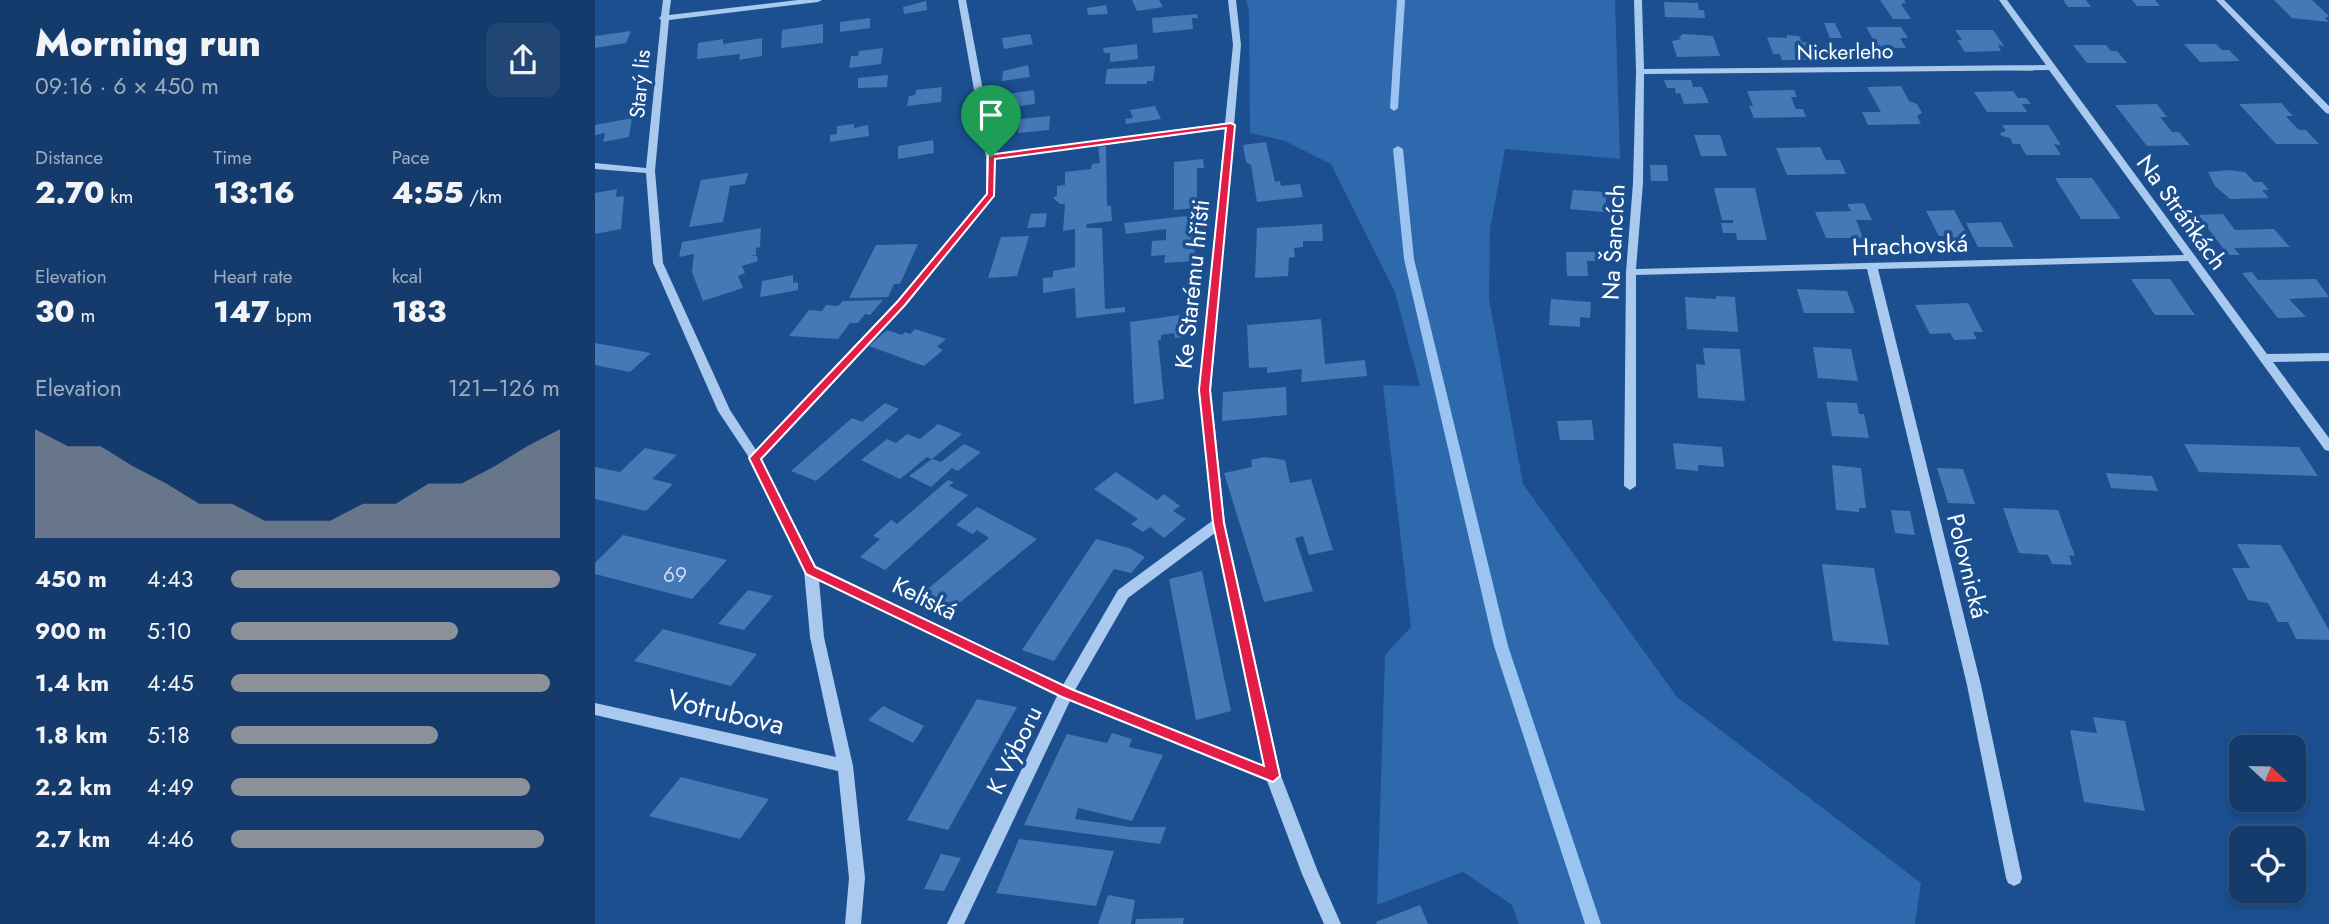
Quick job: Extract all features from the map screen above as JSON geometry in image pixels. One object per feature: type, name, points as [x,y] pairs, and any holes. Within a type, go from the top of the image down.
[{"type":"street","name":"Starý lis","points":[[650,172],[663,18],[667,0]]},
{"type":"street","points":[[663,18],[818,0]]},
{"type":"street","points":[[755,458],[901,303],[991,194],[991,157],[962,0]]},
{"type":"street","name":"Ke Starému hřišti","points":[[1233,0],[1237,45],[1205,390],[1219,523],[1273,776]]},
{"type":"street","name":"Na Šancích","points":[[1630,486],[1631,272],[1638,183],[1639,0]]},
{"type":"street","name":"Na Stráňkách","points":[[2003,0],[2329,447]]},
{"type":"street","points":[[2220,0],[2329,111]]},
{"type":"street","name":"Nickerleho","points":[[1640,72],[2049,66]]},
{"type":"street","points":[[991,157],[1231,125]]},
{"type":"street","points":[[595,166],[650,172],[658,263],[724,411],[755,458],[811,570],[817,637],[845,766],[857,878],[853,924]]},
{"type":"street","name":"Hrachovská","points":[[1631,272],[2190,258]]},
{"type":"street","name":"Polovnická","points":[[1871,267],[1974,685],[2014,877]]},
{"type":"street","points":[[2264,358],[2329,357]]},
{"type":"street","name":"K Výboru","points":[[955,924],[1066,693],[1123,594],[1219,523]]},
{"type":"street","name":"Keltská","points":[[811,570],[1066,693],[1273,776]]},
{"type":"street","name":"Votrubova","points":[[595,709],[845,766]]},
{"type":"street","points":[[1273,776],[1310,874],[1333,924]]},
{"type":"shaded area","points":[[1246,0],[1615,0],[1620,159],[1505,149],[1490,229],[1489,299],[1523,484],[1677,697],[1921,883],[1915,924],[1519,924],[1512,905],[1463,872],[1377,905],[1385,655],[1411,627],[1383,385],[1420,386],[1395,292],[1331,164],[1285,141],[1250,133],[1249,11]]},
{"type":"building","points":[[1132,0],[1159,0],[1163,7],[1137,11]]},
{"type":"building","points":[[1880,0],[1904,0],[1906,3],[1901,4],[1911,19],[1893,19]]},
{"type":"building","points":[[2063,0],[2086,0],[2091,7],[2068,7]]},
{"type":"building","points":[[2132,0],[2155,0],[2160,6],[2137,6]]},
{"type":"building","points":[[2274,0],[2312,0],[2329,16],[2325,18],[2329,22],[2292,18]]},
{"type":"building","points":[[926,1],[927,10],[904,14],[903,7]]},
{"type":"building","points":[[1664,2],[1698,3],[1699,10],[1704,10],[1705,18],[1665,17]]},
{"type":"building","points":[[1106,5],[1108,14],[1088,15],[1087,8]]},
{"type":"building","points":[[1197,14],[1198,18],[1192,18],[1193,29],[1153,33],[1152,18]]},
{"type":"building","points":[[870,18],[870,28],[840,32],[840,22]]},
{"type":"building","points":[[1824,23],[1835,23],[1842,38],[1830,38]]},
{"type":"building","points":[[823,24],[823,43],[781,48],[782,30]]},
{"type":"building","points":[[1866,27],[1901,27],[1908,38],[1900,38],[1906,48],[1878,48]]},
{"type":"building","points":[[1955,30],[1993,30],[2004,46],[1998,45],[2001,51],[1965,52],[1957,40],[1962,40]]},
{"type":"building","points":[[631,31],[626,43],[595,48],[595,36]]},
{"type":"building","points":[[1030,34],[1033,44],[1004,49],[1002,38]]},
{"type":"building","points":[[1683,34],[1713,36],[1720,56],[1677,57],[1672,41],[1681,39],[1679,37]]},
{"type":"building","points":[[1787,35],[1799,36],[1802,42],[1815,42],[1817,50],[1805,50],[1806,60],[1782,60],[1780,54],[1773,54],[1767,37],[1787,38]]},
{"type":"building","points":[[762,38],[762,56],[739,60],[740,54],[697,59],[698,43],[723,39],[723,44]]},
{"type":"building","points":[[1137,44],[1138,59],[1110,62],[1110,53],[1104,53],[1103,48]]},
{"type":"building","points":[[2184,44],[2216,44],[2222,50],[2229,50],[2240,61],[2200,62]]},
{"type":"building","points":[[2073,45],[2106,45],[2111,51],[2117,51],[2127,63],[2087,63]]},
{"type":"building","points":[[883,48],[881,64],[849,68],[851,56],[858,56],[859,51]]},
{"type":"building","points":[[1028,65],[1030,77],[1002,81],[1003,71]]},
{"type":"building","points":[[1155,66],[1153,81],[1147,81],[1147,84],[1105,84],[1107,69]]},
{"type":"building","points":[[888,75],[887,87],[858,88],[858,78]]},
{"type":"building","points":[[1664,80],[1691,80],[1693,87],[1702,87],[1709,103],[1684,104],[1680,93],[1676,94],[1675,88],[1667,88]]},
{"type":"building","points":[[1901,86],[1909,101],[1917,104],[1922,113],[1917,116],[1921,124],[1868,125],[1862,112],[1881,112],[1867,87]]},
{"type":"building","points":[[942,87],[941,102],[907,106],[909,96],[915,95],[916,90]]},
{"type":"building","points":[[1034,90],[1035,104],[1003,108],[1001,95]]},
{"type":"building","points":[[1794,90],[1797,97],[1791,97],[1796,109],[1803,109],[1806,117],[1754,118],[1747,91]]},
{"type":"building","points":[[2013,91],[2018,98],[2026,98],[2031,104],[2022,104],[2027,112],[1987,112],[1974,92]]},
{"type":"building","points":[[2281,103],[2293,116],[2286,116],[2292,123],[2299,130],[2306,130],[2319,144],[2276,144],[2239,104]]},
{"type":"building","points":[[2157,104],[2167,117],[2160,117],[2172,132],[2179,132],[2190,145],[2147,146],[2115,105]]},
{"type":"building","points":[[1155,106],[1161,119],[1126,124],[1125,119],[1133,118],[1130,110]]},
{"type":"building","points":[[1050,116],[1049,130],[1018,133],[1020,119]]},
{"type":"building","points":[[632,118],[629,137],[603,142],[605,133],[595,135],[595,125]]},
{"type":"building","points":[[854,124],[854,128],[868,125],[869,136],[830,142],[830,135],[837,134],[837,126]]},
{"type":"building","points":[[2002,125],[2048,125],[2061,145],[2054,144],[2061,155],[2026,155],[2020,144],[2013,144],[2010,138],[2002,136],[2000,133],[2006,131]]},
{"type":"building","points":[[1694,135],[1720,135],[1727,156],[1701,156]]},
{"type":"building","points":[[933,140],[934,153],[898,159],[898,146]]},
{"type":"building","points":[[1266,142],[1275,182],[1280,181],[1281,186],[1300,184],[1303,197],[1257,202],[1251,165],[1246,162],[1243,145]]},
{"type":"building","points":[[1106,146],[1107,206],[1111,206],[1112,221],[1087,224],[1086,228],[1102,228],[1105,309],[1125,307],[1125,312],[1076,318],[1075,288],[1043,293],[1043,278],[1053,277],[1053,271],[1075,267],[1075,229],[1063,231],[1065,204],[1060,204],[1053,198],[1057,195],[1057,186],[1065,185],[1065,172],[1091,169],[1092,164],[1100,163],[1098,147]]},
{"type":"building","points":[[1820,147],[1826,160],[1840,160],[1846,174],[1787,175],[1776,148]]},
{"type":"building","points":[[1203,159],[1204,168],[1197,168],[1197,208],[1174,210],[1174,162]]},
{"type":"building","points":[[1650,165],[1667,165],[1668,181],[1651,181]]},
{"type":"building","points":[[2208,172],[2245,172],[2254,182],[2262,182],[2269,190],[2262,190],[2269,198],[2230,199],[2215,186]]},
{"type":"building","points":[[748,173],[745,184],[730,186],[723,222],[689,227],[701,180]]},
{"type":"building","points":[[2055,178],[2092,178],[2121,219],[2081,219]]},
{"type":"building","points":[[1714,188],[1755,188],[1767,240],[1737,240],[1736,233],[1723,233],[1721,223],[1733,223],[1733,220],[1722,220]]},
{"type":"building","points":[[617,189],[616,197],[624,196],[621,229],[595,234],[595,193]]},
{"type":"building","points":[[1573,190],[1607,192],[1604,212],[1570,209]]},
{"type":"building","points":[[1864,203],[1872,220],[1856,220],[1863,238],[1826,238],[1815,212],[1851,211],[1847,204]]},
{"type":"building","points":[[1954,210],[1968,236],[1963,236],[1966,241],[1948,242],[1945,236],[1939,236],[1926,211]]},
{"type":"building","points":[[1047,213],[1045,227],[1027,228],[1031,214]]},
{"type":"building","points":[[2223,214],[2235,230],[2274,229],[2290,247],[2234,248],[2240,255],[2228,255],[2198,215]]},
{"type":"building","points":[[1187,216],[1187,222],[1196,221],[1194,261],[1164,263],[1165,255],[1151,256],[1152,241],[1166,240],[1166,229],[1126,234],[1124,223]]},
{"type":"building","points":[[2001,222],[2014,247],[1978,247],[1966,223]]},
{"type":"building","points":[[1322,224],[1323,241],[1303,241],[1303,247],[1294,248],[1295,257],[1289,258],[1288,276],[1255,278],[1257,228]]},
{"type":"building","points":[[761,228],[760,247],[756,248],[756,255],[749,256],[757,256],[758,261],[742,266],[745,273],[738,276],[743,288],[703,301],[692,272],[694,254],[679,257],[682,242]]},
{"type":"building","points":[[1029,236],[1017,276],[988,278],[1001,237]]},
{"type":"building","points":[[918,244],[900,284],[894,284],[888,297],[849,298],[876,245]]},
{"type":"building","points":[[1566,252],[1595,252],[1595,261],[1587,261],[1588,276],[1567,276]]},
{"type":"building","points":[[2252,272],[2258,280],[2316,279],[2329,297],[2289,299],[2306,317],[2278,318],[2242,273]]},
{"type":"building","points":[[793,275],[793,283],[798,282],[798,290],[760,297],[762,281]]},
{"type":"building","points":[[2131,279],[2170,279],[2195,315],[2155,315]]},
{"type":"building","points":[[1797,289],[1847,291],[1855,313],[1804,313]]},
{"type":"building","points":[[1716,296],[1735,297],[1738,332],[1687,329],[1685,297],[1716,299]]},
{"type":"building","points":[[1551,299],[1591,302],[1590,318],[1580,317],[1580,327],[1549,325]]},
{"type":"building","points":[[883,300],[870,315],[865,314],[858,323],[850,323],[838,339],[789,336],[809,310],[822,311],[826,305],[838,306],[843,301]]},
{"type":"building","points":[[1968,303],[1983,332],[1973,332],[1977,339],[1954,340],[1950,333],[1930,334],[1915,305]]},
{"type":"building","points":[[1180,315],[1184,337],[1175,338],[1174,333],[1161,335],[1161,340],[1158,340],[1164,399],[1134,404],[1130,322]]},
{"type":"building","points":[[1321,319],[1325,364],[1365,360],[1367,376],[1301,382],[1302,369],[1267,373],[1267,367],[1249,368],[1247,325]]},
{"type":"building","points":[[915,329],[946,339],[937,347],[943,350],[924,366],[869,346],[887,330],[902,335],[905,332],[910,334]]},
{"type":"building","points":[[595,343],[651,353],[630,372],[595,365]]},
{"type":"building","points":[[1813,347],[1851,349],[1858,381],[1818,378]]},
{"type":"building","points":[[1703,348],[1740,349],[1745,401],[1698,398],[1696,364],[1705,365]]},
{"type":"building","points":[[1286,387],[1287,415],[1222,421],[1223,392]]},
{"type":"building","points":[[1826,402],[1857,403],[1859,414],[1864,414],[1869,438],[1832,436]]},
{"type":"building","points":[[885,403],[899,409],[816,481],[791,471],[852,418],[862,422]]},
{"type":"building","points":[[1592,420],[1594,440],[1560,440],[1557,421]]},
{"type":"building","points":[[938,424],[962,434],[932,459],[927,457],[900,479],[861,460],[887,439],[896,443],[907,434],[920,439]]},
{"type":"building","points":[[1673,443],[1722,447],[1724,467],[1698,465],[1698,471],[1676,469]]},
{"type":"building","points":[[964,444],[981,452],[958,471],[952,468],[931,487],[909,476],[932,459],[941,462]]},
{"type":"building","points":[[2184,444],[2299,447],[2318,476],[2199,472]]},
{"type":"building","points":[[645,448],[677,455],[652,479],[673,484],[646,511],[595,499],[595,467],[620,472]]},
{"type":"building","points":[[1264,457],[1285,460],[1290,483],[1311,479],[1333,550],[1309,555],[1303,536],[1295,538],[1313,591],[1264,602],[1224,473],[1252,467],[1251,460]]},
{"type":"building","points":[[1832,465],[1861,468],[1866,508],[1859,508],[1859,512],[1836,510]]},
{"type":"building","points":[[1937,468],[1963,469],[1975,504],[1948,503]]},
{"type":"building","points":[[1116,472],[1157,500],[1164,494],[1180,506],[1173,511],[1186,519],[1164,538],[1150,527],[1143,532],[1131,524],[1138,519],[1094,489]]},
{"type":"building","points":[[2106,473],[2152,476],[2158,491],[2111,488]]},
{"type":"building","points":[[948,480],[954,482],[949,486],[968,495],[885,570],[860,557],[880,539],[873,536],[891,520],[897,524]]},
{"type":"building","points":[[977,507],[1037,539],[946,614],[918,597],[989,538],[977,530],[973,534],[956,525]]},
{"type":"building","points":[[2003,508],[2058,510],[2075,556],[2069,555],[2072,565],[2052,564],[2048,555],[2019,553]]},
{"type":"building","points":[[1891,510],[1910,511],[1915,535],[1895,533]]},
{"type":"building","points":[[623,535],[727,560],[692,599],[595,574],[595,563]]},
{"type":"building","points":[[1096,539],[1129,548],[1145,557],[1131,573],[1114,569],[1054,661],[1022,650]]},
{"type":"building","points":[[2237,544],[2281,545],[2329,630],[2329,640],[2296,639],[2288,622],[2278,622],[2268,603],[2248,600],[2232,568],[2250,568]]},
{"type":"building","points":[[1822,564],[1874,568],[1889,645],[1833,641]]},
{"type":"building","points":[[1202,571],[1231,711],[1196,720],[1169,579]]},
{"type":"building","points":[[748,590],[773,596],[744,630],[718,624]]},
{"type":"building","points":[[663,629],[757,654],[731,686],[634,661]]},
{"type":"building","points":[[977,699],[1017,707],[948,830],[907,820]]},
{"type":"building","points":[[883,706],[924,726],[913,743],[868,720]]},
{"type":"building","points":[[2093,717],[2125,721],[2145,811],[2084,802],[2070,730],[2097,733]]},
{"type":"building","points":[[1112,733],[1132,739],[1129,747],[1163,755],[1132,821],[1078,808],[1075,819],[1130,827],[1166,827],[1160,844],[1024,825],[1067,734],[1107,743]]},
{"type":"building","points":[[681,777],[769,799],[740,839],[649,816]]},
{"type":"building","points":[[1019,839],[1114,851],[1096,906],[996,893]]},
{"type":"building","points":[[941,854],[961,858],[944,891],[924,889]]},
{"type":"building","points":[[1108,895],[1135,900],[1131,924],[1098,924]]},
{"type":"building","points":[[1420,905],[1428,924],[1376,922]]},
{"type":"building","points":[[1184,918],[1183,924],[1135,924],[1136,919]]},
{"type":"waterway","points":[[1394,108],[1401,0]]},
{"type":"waterway","points":[[1398,149],[1409,259],[1501,646],[1593,924]]},
{"type":"route","points":[[1231,125],[1205,390],[1219,523],[1273,776],[1066,693],[811,570],[755,458],[901,303],[991,194],[991,157],[1231,125]]}]
